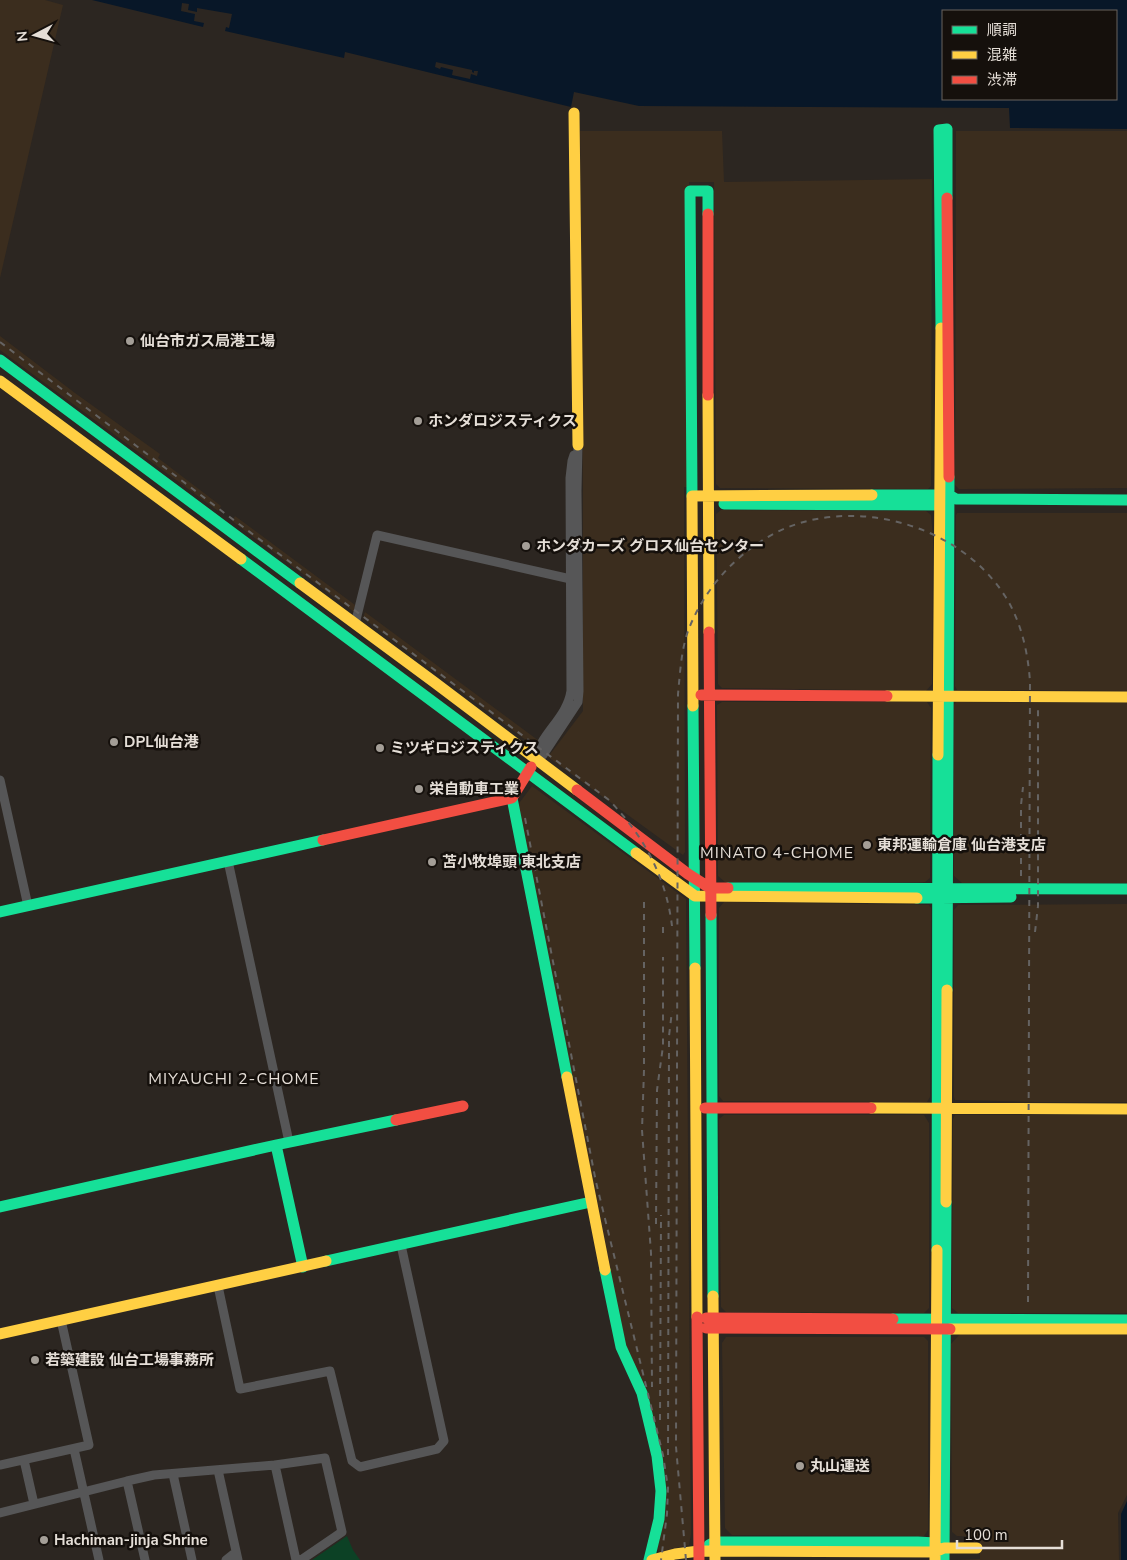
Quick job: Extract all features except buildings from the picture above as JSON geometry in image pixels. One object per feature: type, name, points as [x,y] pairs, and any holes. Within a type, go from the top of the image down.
[{"type":"street","points":[[574,113],[578,445],[572,461],[570,478],[574,580],[572,692],[567,706],[538,747],[536,759],[512,798],[621,1347],[642,1393],[659,1471],[661,1491],[659,1519],[650,1560]]},
{"type":"street","points":[[944,1560],[938,1550],[941,1324],[942,893],[946,500],[947,129],[939,130],[946,500]]},
{"type":"street","points":[[698,1555],[690,190],[708,191],[711,1108],[715,1551]]},
{"type":"street","points":[[0,360],[208,517],[356,624],[694,878],[710,892]]},
{"type":"street","points":[[0,381],[695,896]]},
{"type":"street","points":[[692,500],[1127,500]]},
{"type":"street","points":[[200,528],[208,517]]},
{"type":"street","points":[[356,624],[377,535],[574,580]]},
{"type":"street","points":[[694,695],[1127,697]]},
{"type":"street","points":[[0,780],[28,906]]},
{"type":"street","points":[[0,912],[512,798]]},
{"type":"street","points":[[228,860],[289,1142]]},
{"type":"street","points":[[942,893],[1127,889]]},
{"type":"street","points":[[695,896],[710,892],[942,893],[1127,897]]},
{"type":"street","points":[[0,1207],[289,1142],[463,1106]]},
{"type":"street","points":[[695,1108],[1127,1109]]},
{"type":"street","points":[[276,1145],[303,1267]]},
{"type":"street","points":[[0,1334],[591,1202]]},
{"type":"street","points":[[218,1286],[240,1389],[330,1371],[352,1461],[360,1466],[436,1449],[444,1441],[401,1245]]},
{"type":"street","points":[[0,1465],[89,1445],[61,1320]]},
{"type":"street","points":[[941,1324],[1127,1320]]},
{"type":"street","points":[[697,1323],[941,1324],[1127,1329]]},
{"type":"street","points":[[74,1449],[99,1560]]},
{"type":"street","points":[[0,1513],[84,1491],[154,1476],[275,1465],[325,1458],[342,1532],[301,1560]]},
{"type":"street","points":[[24,1460],[34,1504]]},
{"type":"street","points":[[275,1465],[296,1560]]},
{"type":"street","points":[[218,1470],[237,1556],[226,1560]]},
{"type":"street","points":[[173,1474],[192,1560]]},
{"type":"street","points":[[127,1481],[145,1560]]},
{"type":"street","points":[[650,1560],[666,1555],[698,1555],[715,1551],[938,1550],[977,1548]]},
{"type":"shaded area","points":[[0,0],[45,0],[63,5],[0,278]]},
{"type":"shaded area","points":[[580,131],[722,131],[724,182],[932,179],[931,486],[928,489],[720,488],[716,484],[714,182],[689,182],[689,487],[684,487],[685,852],[683,855],[548,757],[583,711]]},
{"type":"shaded area","points":[[956,131],[1127,131],[1127,488],[959,489],[955,485]]},
{"type":"shaded area","points":[[0,336],[160,454],[158,458],[221,506],[218,511],[0,350]]},
{"type":"shaded area","points":[[721,510],[926,511],[931,515],[933,537],[932,684],[926,691],[722,688],[718,684],[716,514]]},
{"type":"shaded area","points":[[957,513],[1127,513],[1127,691],[957,690],[955,686]]},
{"type":"shaded area","points":[[235,516],[355,605],[354,612],[232,521]]},
{"type":"shaded area","points":[[365,612],[539,741],[535,747],[363,618]]},
{"type":"shaded area","points":[[722,702],[927,702],[931,708],[930,878],[925,882],[725,882],[718,876],[717,705]]},
{"type":"shaded area","points":[[956,702],[1127,703],[1127,883],[962,883],[954,876],[954,705]]},
{"type":"shaded area","points":[[532,786],[686,899],[691,1534],[689,1545],[659,1552],[657,1550],[662,1525],[664,1497],[625,1348],[517,806]]},
{"type":"shaded area","points":[[724,902],[929,905],[931,908],[930,1097],[927,1102],[723,1101],[719,1096],[719,908]]},
{"type":"shaded area","points":[[1127,904],[1127,1102],[955,1100],[954,910],[958,905]]},
{"type":"shaded area","points":[[724,1115],[924,1115],[929,1123],[929,1308],[924,1313],[726,1312],[721,1307],[719,1119]]},
{"type":"shaded area","points":[[955,1115],[1127,1115],[1127,1313],[958,1313],[952,1308],[953,1119]]},
{"type":"shaded area","points":[[960,1334],[1127,1335],[1127,1495],[1118,1513],[1119,1560],[956,1560],[980,1559],[980,1537],[957,1536],[952,1532],[951,1344]]},
{"type":"shaded area","points":[[726,1337],[924,1337],[928,1341],[928,1530],[924,1536],[732,1535],[725,1528],[722,1343]]},
{"type":"green space","points":[[347,1536],[360,1560],[312,1560]]},
{"type":"water","points":[[92,0],[1127,0],[1127,129],[1010,128],[1009,108],[639,106],[574,92],[571,107],[345,52],[344,58],[225,31],[226,27],[229,28],[232,14],[197,8],[197,12],[188,10],[189,4],[182,3],[181,11],[195,14],[194,21],[204,23],[203,27]]},
{"type":"water","points":[[1127,1501],[1127,1560],[1121,1560],[1121,1514]]},
{"type":"pier","points":[[436,62],[472,70],[474,73],[474,71],[478,71],[477,76],[471,74],[470,79],[452,75],[453,70],[435,67]]},
{"type":"railway","points":[[0,342],[227,515],[609,800],[632,827],[651,857],[664,890],[672,926]]},
{"type":"railway","points":[[686,1560],[676,1447],[678,694],[681,662],[688,631],[695,616],[712,587],[723,574],[735,561],[762,541],[777,532],[807,521],[838,516],[870,517],[902,523],[933,534],[961,550],[985,571],[1011,606],[1023,637],[1028,659],[1030,682],[1028,1306]]},
{"type":"railway","points":[[1035,932],[1038,906],[1038,709]]},
{"type":"railway","points":[[1021,876],[1021,805],[1023,787]]},
{"type":"railway","points":[[525,818],[596,1182],[663,1455],[668,1488],[667,1514],[661,1560]]},
{"type":"railway","points":[[644,902],[642,1130],[651,1253],[652,1387]]},
{"type":"railway","points":[[663,924],[663,933]]},
{"type":"railway","points":[[656,1224],[657,1090],[663,1046],[663,957]]},
{"type":"railway","points":[[668,1455],[669,1036],[672,1011]]},
{"type":"railway","points":[[660,1420],[661,1215]]},
{"type":"traffic: fast","points":[[941,328],[939,130],[947,129],[947,198]]},
{"type":"traffic: fast","points":[[692,496],[690,191],[708,191],[708,214]]},
{"type":"traffic: fast","points":[[0,360],[300,583]]},
{"type":"traffic: fast","points":[[947,990],[949,477]]},
{"type":"traffic: fast","points":[[872,495],[949,495],[956,499],[1127,500]]},
{"type":"traffic: fast","points":[[724,504],[946,505]]},
{"type":"traffic: fast","points":[[241,559],[636,853]]},
{"type":"traffic: fast","points":[[693,706],[695,968]]},
{"type":"traffic: fast","points":[[937,1250],[938,755]]},
{"type":"traffic: fast","points":[[512,798],[567,1077]]},
{"type":"traffic: fast","points":[[0,912],[323,840]]},
{"type":"traffic: fast","points":[[728,888],[1127,889]]},
{"type":"traffic: fast","points":[[917,898],[1011,897]]},
{"type":"traffic: fast","points":[[711,915],[713,1296]]},
{"type":"traffic: fast","points":[[0,1207],[396,1120]]},
{"type":"traffic: fast","points":[[276,1145],[303,1267]]},
{"type":"traffic: fast","points":[[326,1261],[591,1202]]},
{"type":"traffic: fast","points":[[944,1560],[946,1202]]},
{"type":"traffic: fast","points":[[605,1270],[621,1347],[642,1393],[657,1456],[661,1491],[659,1519],[649,1560]]},
{"type":"traffic: fast","points":[[893,1319],[1127,1320]]},
{"type":"traffic: fast","points":[[709,1545],[715,1542],[918,1542],[935,1543],[941,1546]]},
{"type":"traffic: slow","points":[[574,113],[578,445]]},
{"type":"traffic: slow","points":[[938,755],[941,328]]},
{"type":"traffic: slow","points":[[0,381],[241,559]]},
{"type":"traffic: slow","points":[[708,395],[709,632]]},
{"type":"traffic: slow","points":[[693,706],[692,496],[872,495]]},
{"type":"traffic: slow","points":[[300,583],[577,790]]},
{"type":"traffic: slow","points":[[887,696],[1127,697]]},
{"type":"traffic: slow","points":[[636,853],[695,896],[917,898]]},
{"type":"traffic: slow","points":[[695,968],[697,1317]]},
{"type":"traffic: slow","points":[[946,1202],[947,990]]},
{"type":"traffic: slow","points":[[567,1077],[605,1270]]},
{"type":"traffic: slow","points":[[871,1108],[1127,1109]]},
{"type":"traffic: slow","points":[[935,1560],[937,1250]]},
{"type":"traffic: slow","points":[[0,1334],[326,1261]]},
{"type":"traffic: slow","points":[[713,1296],[715,1560]]},
{"type":"traffic: slow","points":[[950,1329],[1127,1329]]},
{"type":"traffic: slow","points":[[652,1560],[675,1554],[699,1551],[935,1552],[944,1548],[977,1548]]},
{"type":"traffic: jam","points":[[947,198],[949,477]]},
{"type":"traffic: jam","points":[[708,214],[708,395]]},
{"type":"traffic: jam","points":[[709,632],[711,915]]},
{"type":"traffic: jam","points":[[701,695],[887,696]]},
{"type":"traffic: jam","points":[[323,840],[512,798],[531,767]]},
{"type":"traffic: jam","points":[[577,790],[688,874],[710,888],[728,888]]},
{"type":"traffic: jam","points":[[396,1120],[463,1106]]},
{"type":"traffic: jam","points":[[705,1108],[871,1108]]},
{"type":"traffic: jam","points":[[697,1317],[699,1560]]},
{"type":"traffic: jam","points":[[706,1318],[893,1319]]},
{"type":"traffic: jam","points":[[706,1328],[950,1329]]},
{"type":"place","name":"仙台市ガス局港工場","points":[[130,341]]},
{"type":"place","name":"ホンダロジスティクス","points":[[418,421]]},
{"type":"place","name":"ホンダカーズ グロス仙台センター","points":[[526,546]]},
{"type":"place","name":"DPL仙台港","points":[[114,742]]},
{"type":"place","name":"ミツギロジスティクス","points":[[380,748]]},
{"type":"place","name":"栄自動車工業","points":[[419,789]]},
{"type":"place","name":"東邦運輸倉庫 仙台港支店","points":[[867,845]]},
{"type":"place","name":"苫小牧埠頭 東北支店","points":[[432,862]]},
{"type":"place","name":"若築建設 仙台工場事務所","points":[[35,1360]]},
{"type":"place","name":"丸山運送","points":[[800,1466]]},
{"type":"place","name":"Hachiman-jinja Shrine","points":[[44,1540]]},
{"type":"district","name":"MINATO 4-CHOME","points":[[777,852]]},
{"type":"district","name":"MIYAUCHI 2-CHOME","points":[[234,1078]]}]
